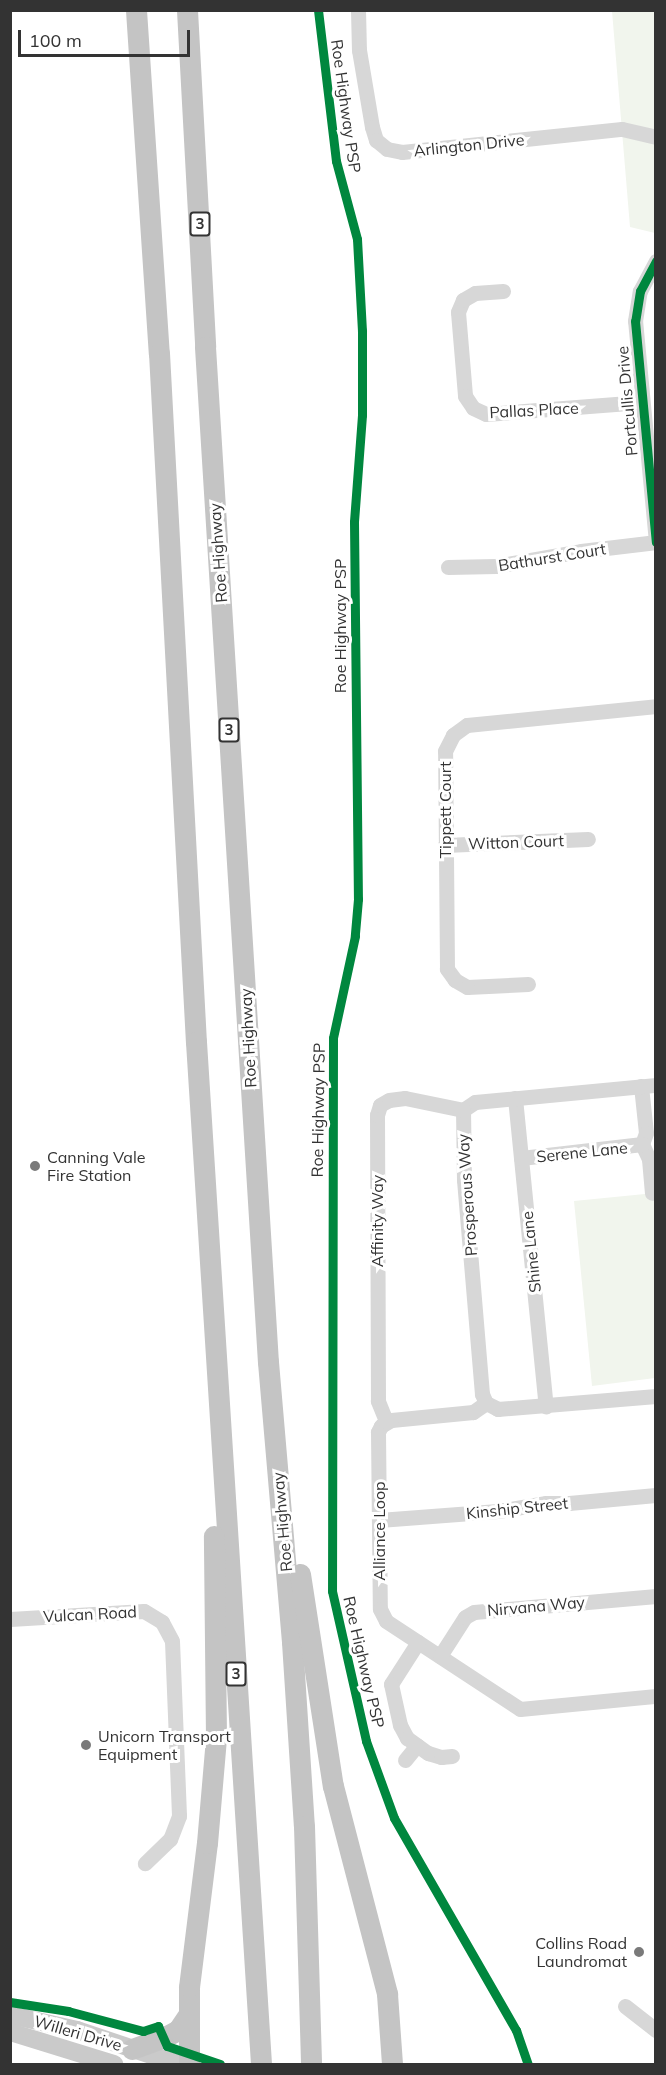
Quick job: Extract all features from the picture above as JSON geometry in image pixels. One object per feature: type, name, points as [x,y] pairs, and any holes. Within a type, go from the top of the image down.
[{"type":"highway","name":"3","points":[[136,10],[160,365],[211,1283],[261,2064]]},
{"type":"highway","name":"Roe Highway","points":[[187,10],[206,358],[268,1362],[292,1642],[304,1826],[311,2064]]},
{"type":"highway","points":[[189,2064],[188,2015],[193,1937],[207,1843],[216,1738],[211,1283]]},
{"type":"highway","points":[[268,1362],[290,1466],[302,1589],[333,1786],[387,1994],[392,2064]]},
{"type":"highway","points":[[132,2049],[178,2030],[188,2015]]},
{"type":"main road","name":"Willeri Drive","points":[[10,2015],[77,2030],[178,2064]]},
{"type":"main road","name":"Willeri Drive","points":[[10,2032],[114,2064]]},
{"type":"street","name":"Arlington Drive","points":[[350,10],[360,50],[372,127],[376,140],[387,149],[402,152],[622,129],[656,137]]},
{"type":"street","name":"Arlington Drive","points":[[358,10],[360,50]]},
{"type":"street","name":"Portcullis Drive","points":[[656,261],[640,291],[635,321],[656,542]]},
{"type":"street","name":"Pallas Place","points":[[503,291],[475,293],[464,300],[458,312],[465,396],[473,408],[486,414],[642,402]]},
{"type":"street","name":"Bathurst Court","points":[[448,567],[496,566],[581,551],[656,542]]},
{"type":"street","name":"Tippett Court","points":[[528,984],[467,987],[452,977],[446,960],[445,751],[453,735],[467,724],[656,706]]},
{"type":"street","name":"Witton Court","points":[[445,845],[588,839]]},
{"type":"street","name":"Prosperous Way","points":[[486,1403],[482,1394],[464,1180],[463,1110],[475,1102],[648,1085]]},
{"type":"street","points":[[648,1085],[646,1133],[642,1144],[648,1159],[652,1193]]},
{"type":"street","name":"Affinity Way","points":[[386,1421],[378,1401],[377,1115],[380,1105],[389,1100],[405,1098],[463,1110]]},
{"type":"street","name":"Shine Lane","points":[[515,1098],[546,1406]]},
{"type":"street","name":"Serene Lane","points":[[521,1158],[642,1144]]},
{"type":"street","points":[[386,1421],[473,1412],[486,1403],[498,1409],[656,1396]]},
{"type":"street","name":"Alliance Loop","points":[[386,1421],[378,1432],[382,1616],[417,1642],[520,1709],[656,1696]]},
{"type":"street","name":"Kinship Street","points":[[379,1520],[498,1511],[546,1503],[656,1495]]},
{"type":"street","name":"Nirvana Way","points":[[440,1656],[465,1617],[474,1612],[656,1596]]},
{"type":"street","name":"Vulcan Road","points":[[10,1619],[144,1611],[162,1622],[172,1641],[179,1816],[170,1839],[145,1863]]},
{"type":"street","points":[[417,1642],[392,1684],[400,1725],[407,1738],[417,1745],[441,1757],[452,1756]]},
{"type":"street","points":[[405,1760],[417,1745]]},
{"type":"street","points":[[625,2006],[656,2030]]},
{"type":"shaded area","points":[[612,11],[655,11],[655,233],[630,227]]},
{"type":"shaded area","points":[[655,1193],[655,1378],[592,1386],[574,1201]]},
{"type":"cycle path","name":"Roe Highway PSP","points":[[318,10],[336,161],[357,239],[362,331],[362,415],[354,522],[358,899],[355,936],[333,1038],[332,1591],[366,1741],[394,1818],[516,2030],[528,2064]]},
{"type":"cycle path","points":[[656,261],[640,291],[635,321],[656,542]]},
{"type":"cycle path","points":[[10,2002],[68,2011],[143,2031],[158,2026],[167,2046],[220,2064]]},
{"type":"place","name":"Canning Vale Fire Station","points":[[35,1166]]},
{"type":"place","name":"Unicorn Transport Equipment","points":[[86,1745]]},
{"type":"place","name":"Collins Road Laundromat","points":[[639,1952]]}]
